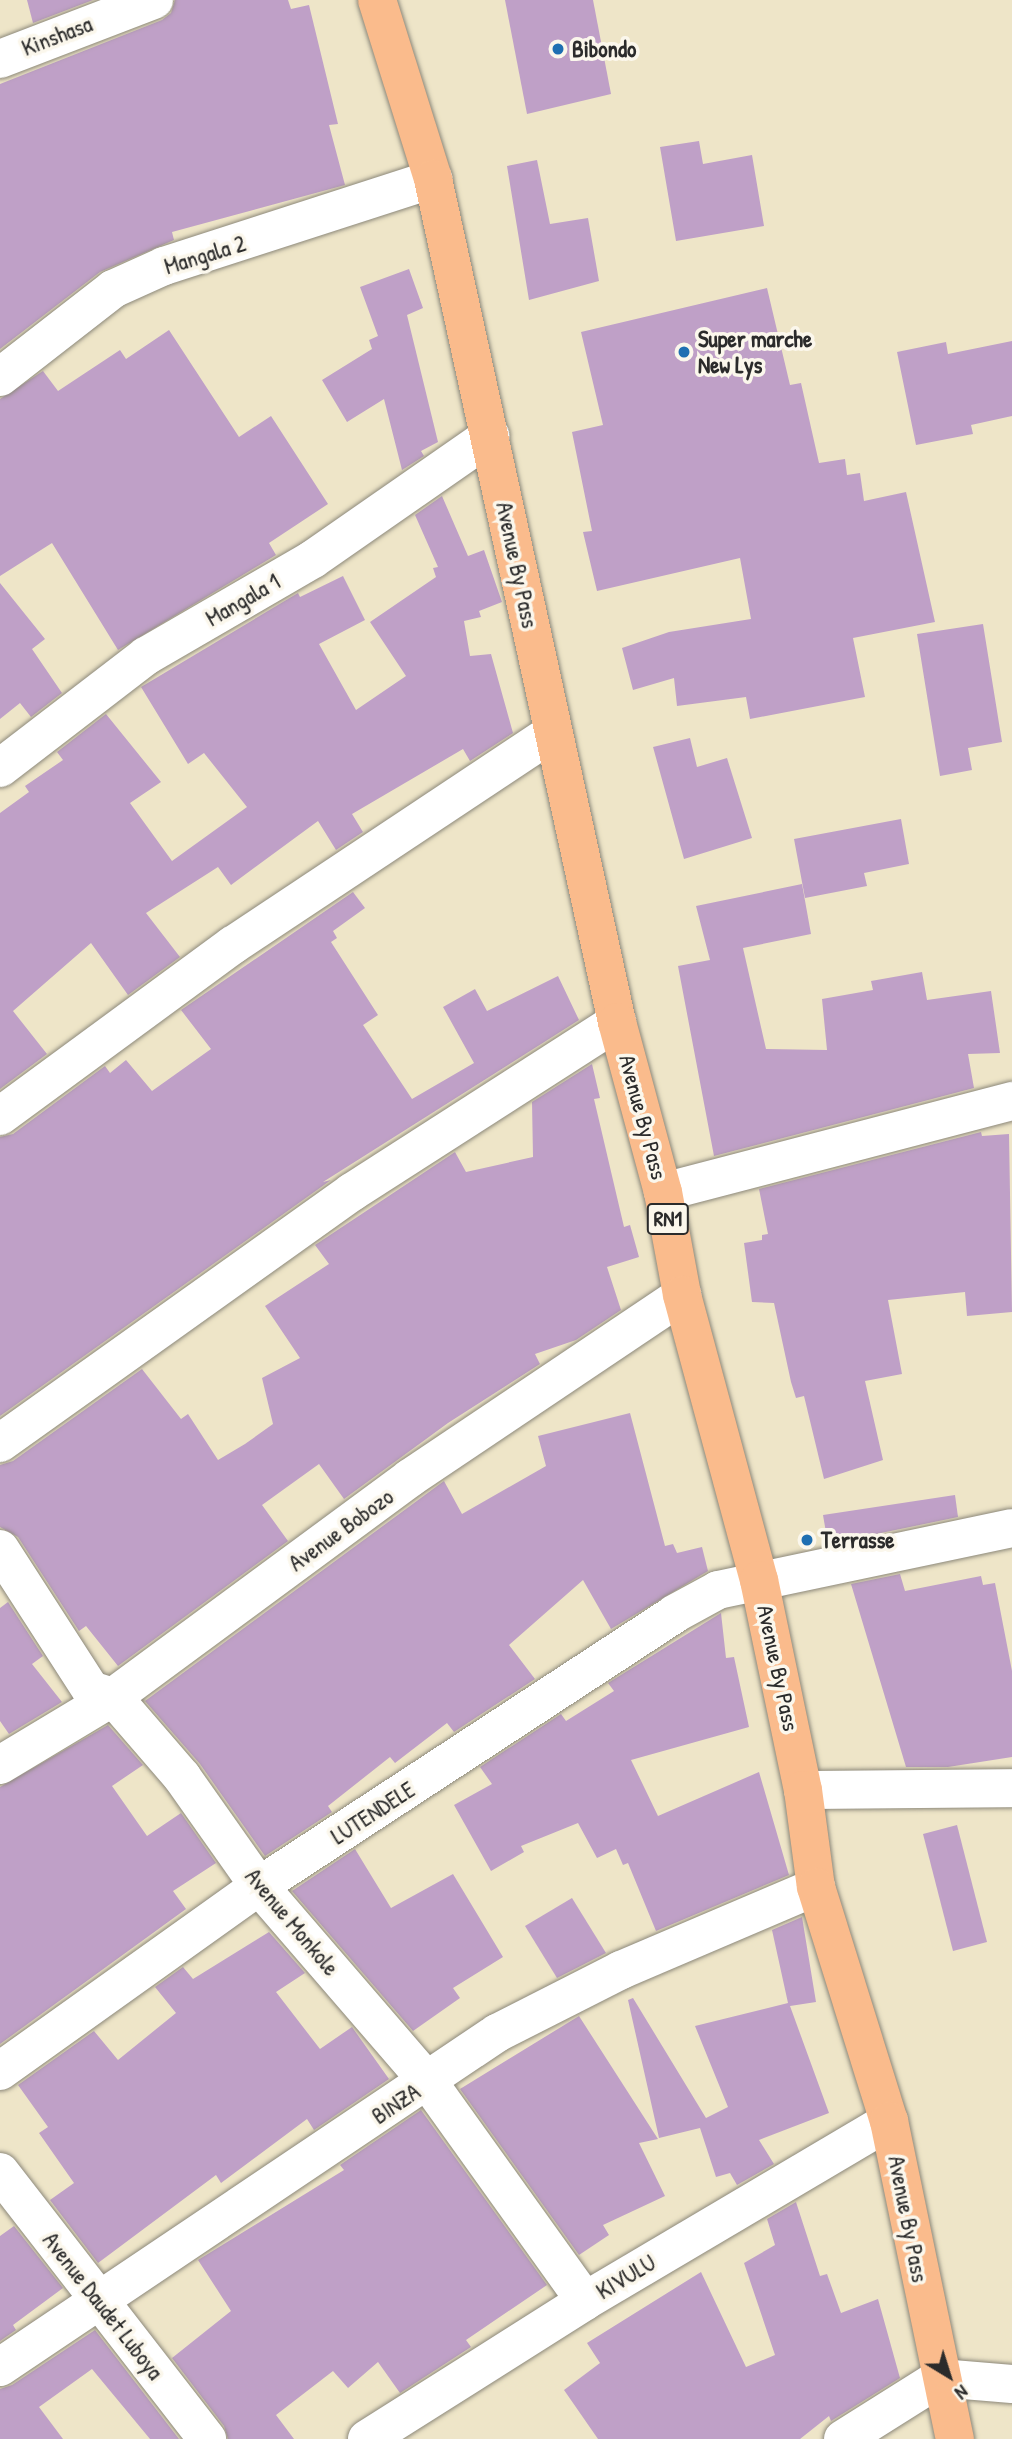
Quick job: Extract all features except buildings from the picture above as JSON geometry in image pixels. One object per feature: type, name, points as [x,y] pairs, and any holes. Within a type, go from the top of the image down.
[{"type":"highway","name":"Avenue By Pass","points":[[377,0],[433,179],[490,436],[551,734],[617,1022],[663,1192],[682,1295],[759,1580],[803,1790],[816,1887],[889,2122],[940,2378],[955,2439]]},
{"type":"street","name":"Kinshasa","points":[[0,59],[154,0]]},
{"type":"street","name":"Mangala 2","points":[[0,377],[74,318],[126,284],[164,266],[270,236],[433,179]]},
{"type":"street","name":"Mangala 1","points":[[0,768],[146,656],[313,559],[490,436]]},
{"type":"street","points":[[0,1116],[233,945],[551,734]]},
{"type":"street","points":[[0,1443],[352,1192],[617,1022]]},
{"type":"street","points":[[663,1192],[1012,1101]]},
{"type":"street","name":"Avenue Bobozo","points":[[0,1765],[113,1697],[410,1478],[682,1295]]},
{"type":"street","name":"LUTENDELE","points":[[0,2071],[259,1886],[674,1614],[718,1590],[1012,1528]]},
{"type":"street","name":"Avenue Monkole","points":[[0,1549],[91,1690],[113,1697],[182,1777],[259,1886],[429,2083],[585,2301]]},
{"type":"street","points":[[803,1790],[1012,1788]]},
{"type":"street","name":"BINZA","points":[[0,2367],[429,2083],[497,2033],[621,1970],[816,1887]]},
{"type":"street","name":"KIVULU","points":[[367,2439],[585,2301],[889,2122]]},
{"type":"street","name":"Avenue Daudet Luboya","points":[[0,2172],[207,2439]]},
{"type":"street","points":[[843,2439],[940,2378],[1012,2384]]},
{"type":"place","name":"Bibondo","points":[[558,49]]},
{"type":"place","name":"Super marche New Lys","points":[[684,352]]},
{"type":"place","name":"Terrasse","points":[[807,1540]]}]
